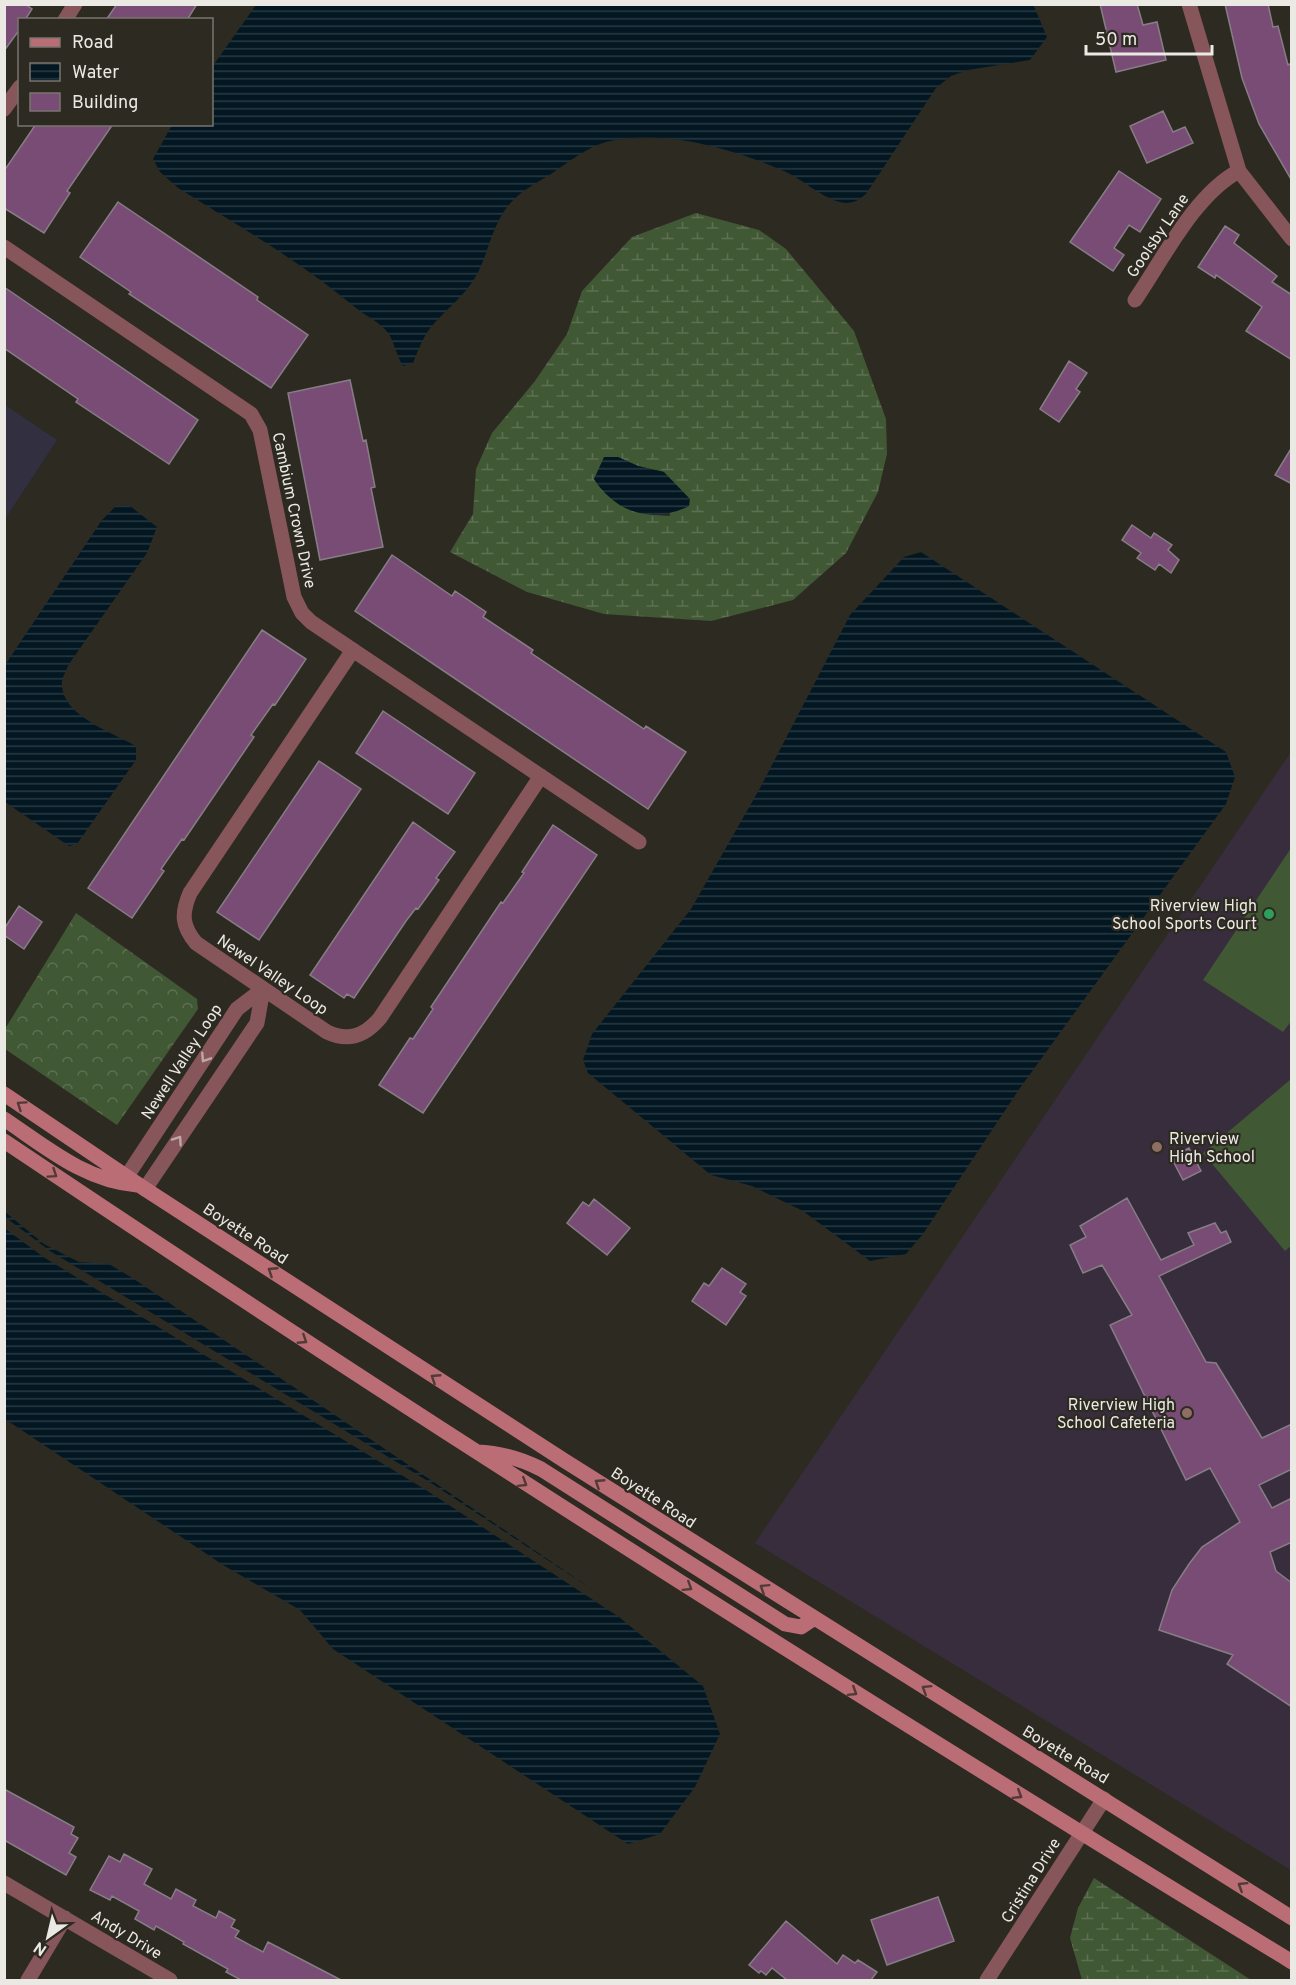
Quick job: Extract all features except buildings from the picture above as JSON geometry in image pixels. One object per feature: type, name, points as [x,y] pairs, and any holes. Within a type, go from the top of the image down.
[{"type":"main road","name":"Boyette Road","points":[[4,1094],[137,1183],[813,1619],[1104,1798],[1292,1918]]},
{"type":"main road","points":[[4,1119],[91,1175],[117,1184],[137,1183]]},
{"type":"main road","points":[[4,1141],[474,1452],[1081,1834],[1292,1962]]},
{"type":"main road","points":[[474,1452],[496,1453],[524,1460],[541,1469],[785,1624],[801,1628],[813,1619]]},
{"type":"street","points":[[66,18],[75,4]]},
{"type":"street","points":[[1189,4],[1239,171],[1292,239]]},
{"type":"street","points":[[4,109],[18,90]]},
{"type":"street","name":"Goolsby Lane","points":[[1135,300],[1203,199],[1227,177],[1239,171]]},
{"type":"street","name":"Cambium Crown Drive","points":[[4,247],[251,414],[260,430],[297,605],[311,622],[639,842]]},
{"type":"street","name":"Newel Valley Loop","points":[[353,650],[189,893],[184,907],[183,920],[188,933],[196,943],[263,989],[337,1036],[348,1038],[371,1028],[541,777]]},
{"type":"street","points":[[137,1183],[257,1023],[263,989]]},
{"type":"street","name":"Newell Valley Loop","points":[[137,1183],[237,1009],[263,989]]},
{"type":"street","name":"Cristina Drive","points":[[987,1980],[1104,1798]]},
{"type":"street","name":"Andy Drive","points":[[4,1883],[170,1980]]},
{"type":"street","points":[[28,1980],[65,1918]]},
{"type":"shaded area","points":[[5,405],[57,440],[5,519]]},
{"type":"shaded area","name":"Riverview High School","points":[[1291,752],[1291,1870],[755,1543]]},
{"type":"green space","points":[[696,213],[759,230],[786,249],[854,331],[886,419],[887,454],[878,492],[846,553],[793,600],[711,621],[604,614],[527,592],[450,552],[473,514],[476,469],[492,433],[535,381],[567,334],[582,291],[632,237]],"holes":[[[618,457],[638,466],[664,472],[670,516],[648,514],[627,508],[601,489],[594,479]]]},
{"type":"green space","name":"Riverview High School Sports Court","points":[[1291,848],[1292,1020],[1283,1032],[1203,980]]},
{"type":"green space","points":[[76,913],[197,999],[198,1009],[117,1125],[5,1049],[5,1029]]},
{"type":"green space","points":[[1291,1079],[1292,1245],[1285,1251],[1203,1153]]},
{"type":"green space","points":[[1094,1878],[1251,1980],[1082,1980],[1070,1938],[1078,1908]]},
{"type":"water","points":[[1033,4],[1047,37],[1030,60],[968,70],[951,76],[936,88],[866,194],[855,201],[846,203],[830,199],[786,172],[745,156],[700,143],[677,139],[632,138],[602,143],[586,150],[528,188],[508,206],[502,214],[471,284],[428,331],[413,363],[403,366],[390,336],[381,325],[292,260],[178,188],[160,172],[153,159],[171,126],[213,126],[213,66],[256,5]]},
{"type":"water","points":[[604,457],[618,457],[638,466],[664,472],[690,499],[689,506],[676,511],[649,515],[625,508],[613,501],[594,479]]},
{"type":"water","points":[[116,506],[130,506],[157,527],[147,553],[69,664],[62,681],[63,693],[69,704],[89,721],[136,746],[136,760],[77,844],[69,846],[5,802],[5,665],[102,520]]},
{"type":"water","points":[[921,552],[1226,752],[1235,777],[1226,804],[1020,1088],[923,1234],[906,1254],[870,1261],[803,1211],[752,1186],[711,1175],[588,1073],[583,1060],[592,1034],[691,909],[760,788],[850,615],[904,557]]},
{"type":"water","points":[[4,1211],[44,1244],[79,1262],[109,1264],[134,1279],[599,1594],[431,1483],[50,1251],[5,1217]]},
{"type":"water","points":[[4,1228],[45,1258],[426,1490],[619,1617],[703,1686],[720,1734],[695,1787],[660,1834],[628,1844],[333,1649],[300,1610],[223,1565],[5,1419]]},
{"type":"place","name":"Riverview High School Sports Court","points":[[1269,914]]},
{"type":"place","name":"Riverview High School","points":[[1157,1147]]},
{"type":"place","name":"Riverview High School Cafeteria","points":[[1187,1413]]}]
